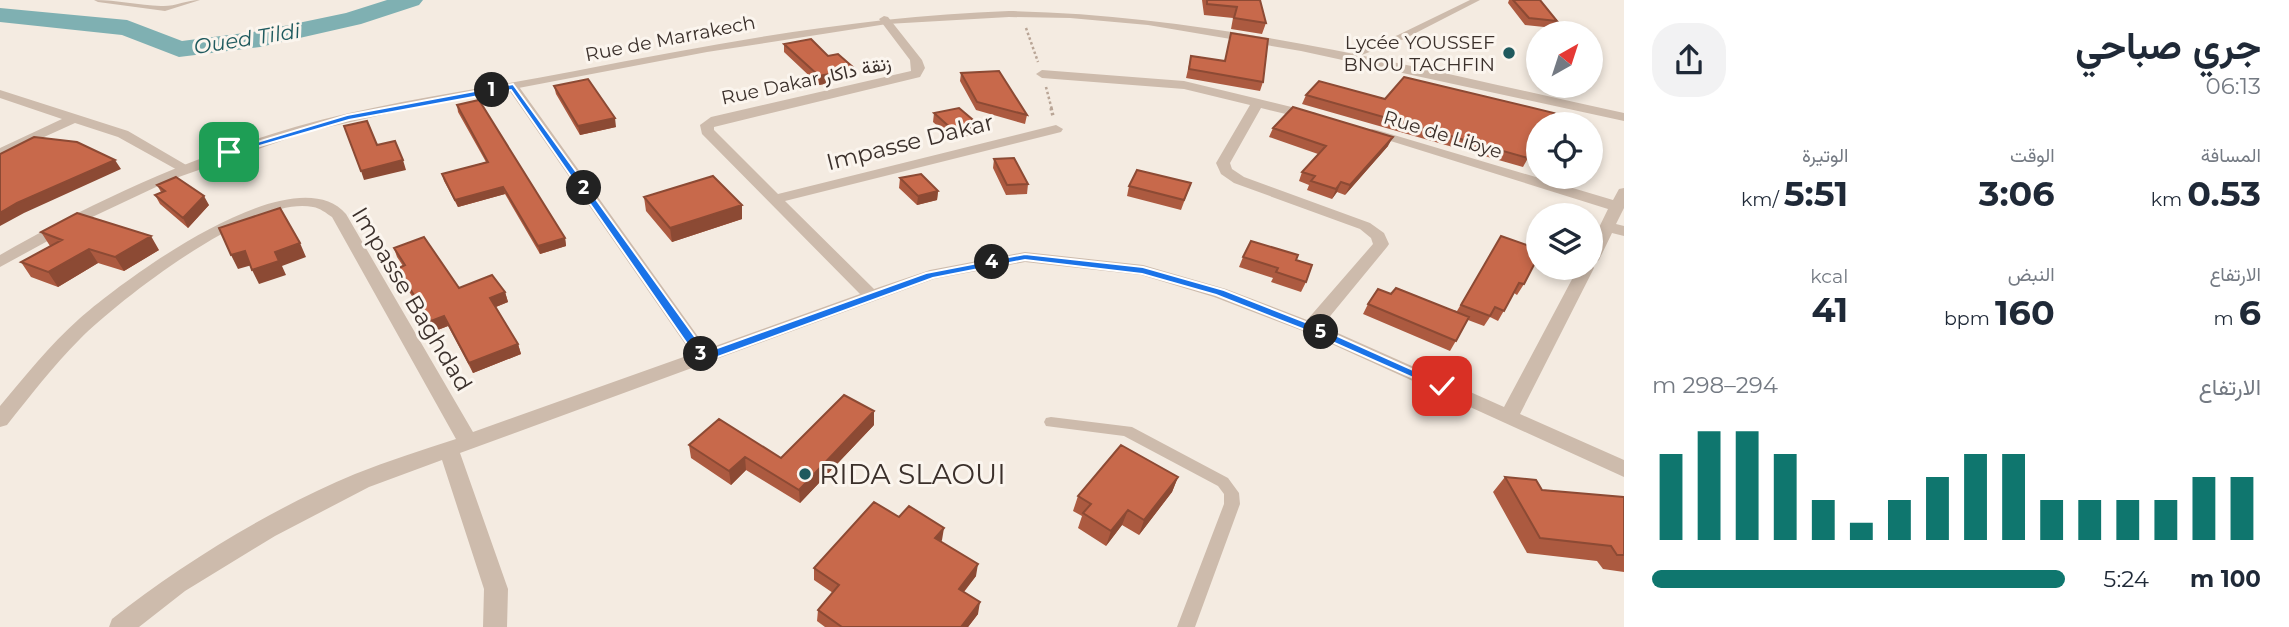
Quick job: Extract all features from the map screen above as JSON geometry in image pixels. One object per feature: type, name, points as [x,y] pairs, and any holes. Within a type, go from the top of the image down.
[{"type":"street","name":"Rue de Marrakech","points":[[0,262],[109,202],[186,169],[229,152],[347,118],[800,31],[884,19],[998,14],[1116,19],[1229,33],[1624,117]]},
{"type":"street","name":"Rue Dakar زنقة داكار","points":[[871,296],[707,131],[707,125],[716,120],[916,74],[919,68],[916,60],[884,19]]},
{"type":"street","points":[[1042,74],[1162,82],[1258,101],[1321,119]]},
{"type":"street","points":[[513,87],[704,358]]},
{"type":"street","points":[[0,94],[123,134],[186,169]]},
{"type":"street","points":[[1258,101],[1223,163],[1226,172],[1239,180],[1365,226],[1378,236],[1381,244],[1320,319],[1309,327]]},
{"type":"street","points":[[0,153],[76,117]]},
{"type":"street","name":"Rue de Libye","points":[[1359,129],[1620,199]]},
{"type":"street","name":"Impasse Dakar","points":[[775,199],[1056,130]]},
{"type":"street","points":[[1603,233],[1620,199]]},
{"type":"street","name":"Impasse Baghdad","points":[[0,421],[48,362],[84,324],[119,295],[193,245],[283,205],[308,202],[323,205],[338,214],[458,446],[496,589],[495,627]]},
{"type":"street","points":[[1606,226],[1624,231]]},
{"type":"street","points":[[121,627],[199,568],[271,526],[361,481],[930,275],[1025,257],[1143,270],[1220,293],[1309,327],[1624,469]]},
{"type":"street","points":[[1509,415],[1580,280]]},
{"type":"lane","points":[[98,0],[166,9],[196,0]]},
{"type":"lane","points":[[1348,57],[1401,37],[1476,0]]},
{"type":"lane","points":[[1051,422],[1127,431],[1223,482],[1231,493],[1232,504],[1186,627]]},
{"type":"building","points":[[1207,0],[1260,0],[1266,23],[1234,18],[1237,7],[1207,4]]},
{"type":"building","points":[[1513,0],[1540,0],[1557,21],[1529,18]]},
{"type":"building","points":[[1231,33],[1268,39],[1263,82],[1189,69],[1191,56],[1225,61]]},
{"type":"building","points":[[811,39],[828,56],[838,54],[855,69],[819,76],[784,44]]},
{"type":"building","points":[[999,71],[1027,115],[977,102],[961,73]]},
{"type":"building","points":[[1404,77],[1550,112],[1526,112],[1526,157],[1306,95],[1319,81],[1385,99]]},
{"type":"building","points":[[588,79],[615,118],[578,126],[554,86]]},
{"type":"building","points":[[479,100],[565,238],[538,246],[503,187],[455,200],[442,174],[488,162],[457,105]]},
{"type":"building","points":[[1293,107],[1393,137],[1350,185],[1341,182],[1336,189],[1311,181],[1315,176],[1302,172],[1326,146],[1273,128]]},
{"type":"building","points":[[959,108],[979,125],[953,130],[934,113]]},
{"type":"building","points":[[367,121],[377,145],[395,141],[403,160],[361,171],[344,126]]},
{"type":"building","points":[[34,137],[77,142],[115,160],[0,213],[0,154]]},
{"type":"building","points":[[1014,158],[1028,184],[1007,185],[994,159]]},
{"type":"building","points":[[1137,170],[1191,183],[1184,200],[1129,186]]},
{"type":"building","points":[[921,174],[938,191],[918,196],[900,178]]},
{"type":"building","points":[[713,176],[742,205],[670,228],[644,197]]},
{"type":"building","points":[[176,177],[204,196],[183,218],[155,195],[165,191],[157,185]]},
{"type":"building","points":[[280,208],[300,243],[275,252],[279,261],[252,270],[245,251],[231,255],[219,228]]},
{"type":"building","points":[[77,213],[151,236],[115,257],[89,249],[48,272],[21,262],[62,240],[41,232]]},
{"type":"building","points":[[1501,236],[1526,245],[1526,280],[1524,284],[1519,283],[1504,311],[1495,307],[1490,316],[1461,305]]},
{"type":"building","points":[[424,237],[459,288],[492,275],[505,292],[490,298],[518,344],[469,363],[444,316],[431,321],[397,269],[405,265],[394,248]]},
{"type":"building","points":[[1251,241],[1298,255],[1296,260],[1312,265],[1306,282],[1276,272],[1278,268],[1243,257]]},
{"type":"building","points":[[1396,288],[1469,317],[1456,341],[1368,304],[1378,289],[1391,294]]},
{"type":"building","points":[[844,395],[874,411],[799,490],[745,457],[729,471],[689,445],[719,419],[781,458]]},
{"type":"building","points":[[1121,445],[1178,477],[1144,520],[1128,510],[1111,531],[1083,513],[1091,504],[1078,496]]},
{"type":"building","points":[[1505,477],[1536,480],[1542,490],[1624,497],[1624,555],[1617,555],[1611,546],[1540,538]]},
{"type":"building","points":[[874,502],[899,517],[909,506],[944,528],[935,538],[978,564],[959,589],[980,602],[961,627],[842,627],[818,610],[839,585],[814,568]]},
{"type":"waterway","name":"Oued Tildi","points":[[0,15],[127,28],[179,49],[260,39],[352,19],[411,0]]},
{"type":"place","name":"Lycée YOUSSEF BNOU TACHFIN","points":[[1509,53]]},
{"type":"place","name":"RIDA SLAOUI","points":[[805,474]]},
{"type":"route","points":[[229,152],[347,118],[513,87],[704,358],[930,275],[1025,257],[1143,270],[1220,293],[1309,327],[1442,386]]}]
